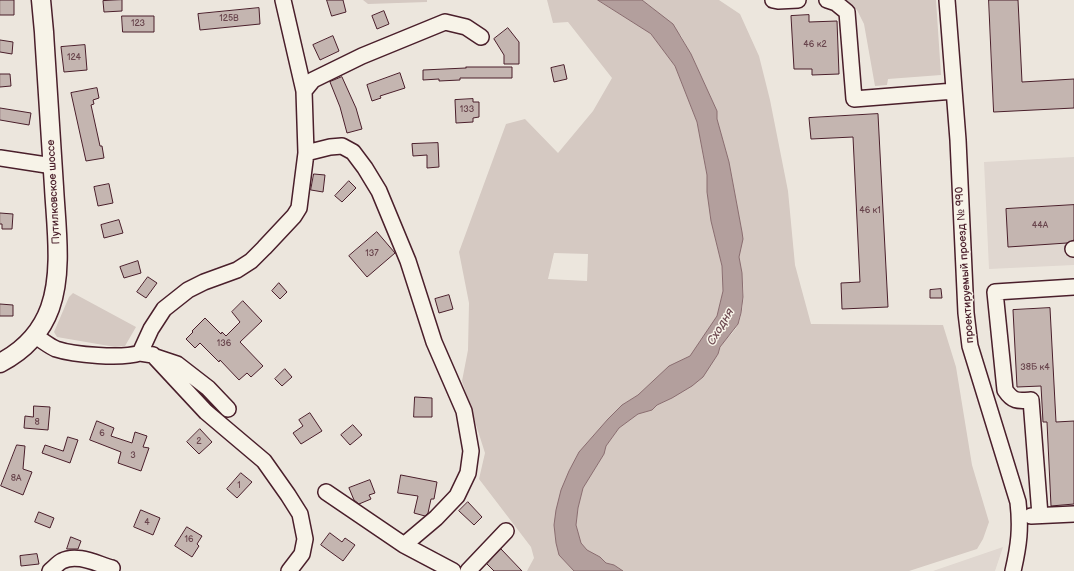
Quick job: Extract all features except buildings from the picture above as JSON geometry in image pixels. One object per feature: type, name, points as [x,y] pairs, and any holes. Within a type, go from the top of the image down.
[{"type":"main road","name":"Путилковское шоссе","points":[[0,362],[22,349],[35,336],[43,324],[50,308],[54,293],[57,241],[41,0]]},
{"type":"street","points":[[146,354],[150,329],[164,309],[188,290],[204,282],[237,270],[251,261],[294,216],[299,208],[306,153],[304,91],[283,0]]},
{"type":"street","points":[[773,0],[798,0]]},
{"type":"street","points":[[827,0],[836,3],[847,12],[854,99],[954,91]]},
{"type":"street","name":"проектируемый проезд № 990","points":[[947,0],[954,91],[966,306],[970,346],[1018,502],[1020,525],[1018,549],[1013,571]]},
{"type":"street","points":[[304,91],[314,80],[362,56],[445,22],[466,27],[481,37]]},
{"type":"street","points":[[306,153],[330,147],[342,146],[353,152],[365,168],[379,191],[408,261],[434,342],[464,411],[471,451],[468,473],[457,496],[436,518],[404,544]]},
{"type":"street","points":[[0,158],[53,166]]},
{"type":"street","points":[[1040,516],[1031,400],[1019,401],[1010,398],[1004,390],[995,292],[1074,287]]},
{"type":"street","points":[[35,336],[55,349],[84,354],[132,356],[146,354],[177,364],[208,388],[228,409]]},
{"type":"street","points":[[146,354],[206,412],[264,461],[288,495],[300,514],[305,539],[302,554],[289,571]]},
{"type":"street","points":[[326,492],[404,544],[452,571]]},
{"type":"street","points":[[1019,516],[1074,514]]},
{"type":"street","points":[[468,571],[506,531]]},
{"type":"street","points":[[50,571],[61,561],[73,558],[83,559],[112,568]]},
{"type":"shaded area","points":[[363,0],[427,0],[427,2],[368,4]]},
{"type":"shaded area","points":[[547,0],[598,0],[651,34],[675,66],[697,122],[707,175],[707,192],[711,221],[722,266],[723,291],[717,316],[690,357],[669,366],[638,395],[622,405],[580,452],[569,471],[554,525],[559,555],[574,571],[527,571],[534,558],[531,547],[479,479],[485,453],[462,381],[468,350],[469,303],[459,252],[506,124],[525,119],[558,153],[593,111],[612,78],[568,22],[553,23]],"holes":[[[554,253],[588,254],[587,281],[548,279]]]},
{"type":"shaded area","points":[[642,0],[719,0],[740,14],[759,56],[770,100],[788,191],[795,265],[811,324],[943,325],[956,367],[972,465],[989,522],[983,539],[977,549],[909,571],[623,571],[614,565],[606,563],[600,557],[587,550],[581,543],[576,525],[583,488],[604,454],[606,446],[619,428],[638,414],[652,410],[657,405],[672,398],[718,355],[721,346],[738,324],[743,305],[743,278],[739,257],[742,232],[729,162],[717,119],[717,111],[691,54],[681,36],[654,9]]},
{"type":"shaded area","points":[[846,0],[936,0],[941,75],[888,79],[887,85],[875,86],[864,24],[857,10]]},
{"type":"shaded area","points":[[1074,157],[1074,265],[989,269],[984,162]]},
{"type":"shaded area","points":[[73,293],[136,327],[125,346],[115,347],[57,337],[54,332],[69,297]]},
{"type":"shaded area","points":[[1003,547],[995,571],[933,571]]},
{"type":"water","name":"Сходня","points":[[598,0],[642,0],[673,24],[691,54],[717,111],[717,119],[729,162],[743,239],[739,257],[742,273],[743,297],[738,324],[720,347],[718,354],[703,377],[692,386],[657,405],[652,410],[638,414],[619,428],[606,446],[604,454],[583,488],[576,525],[581,543],[587,550],[600,557],[606,563],[614,565],[623,571],[574,571],[559,555],[554,525],[561,490],[579,452],[608,419],[622,405],[638,395],[669,366],[690,356],[717,316],[723,291],[722,266],[711,221],[707,192],[707,175],[697,122],[675,66],[651,34]]}]
